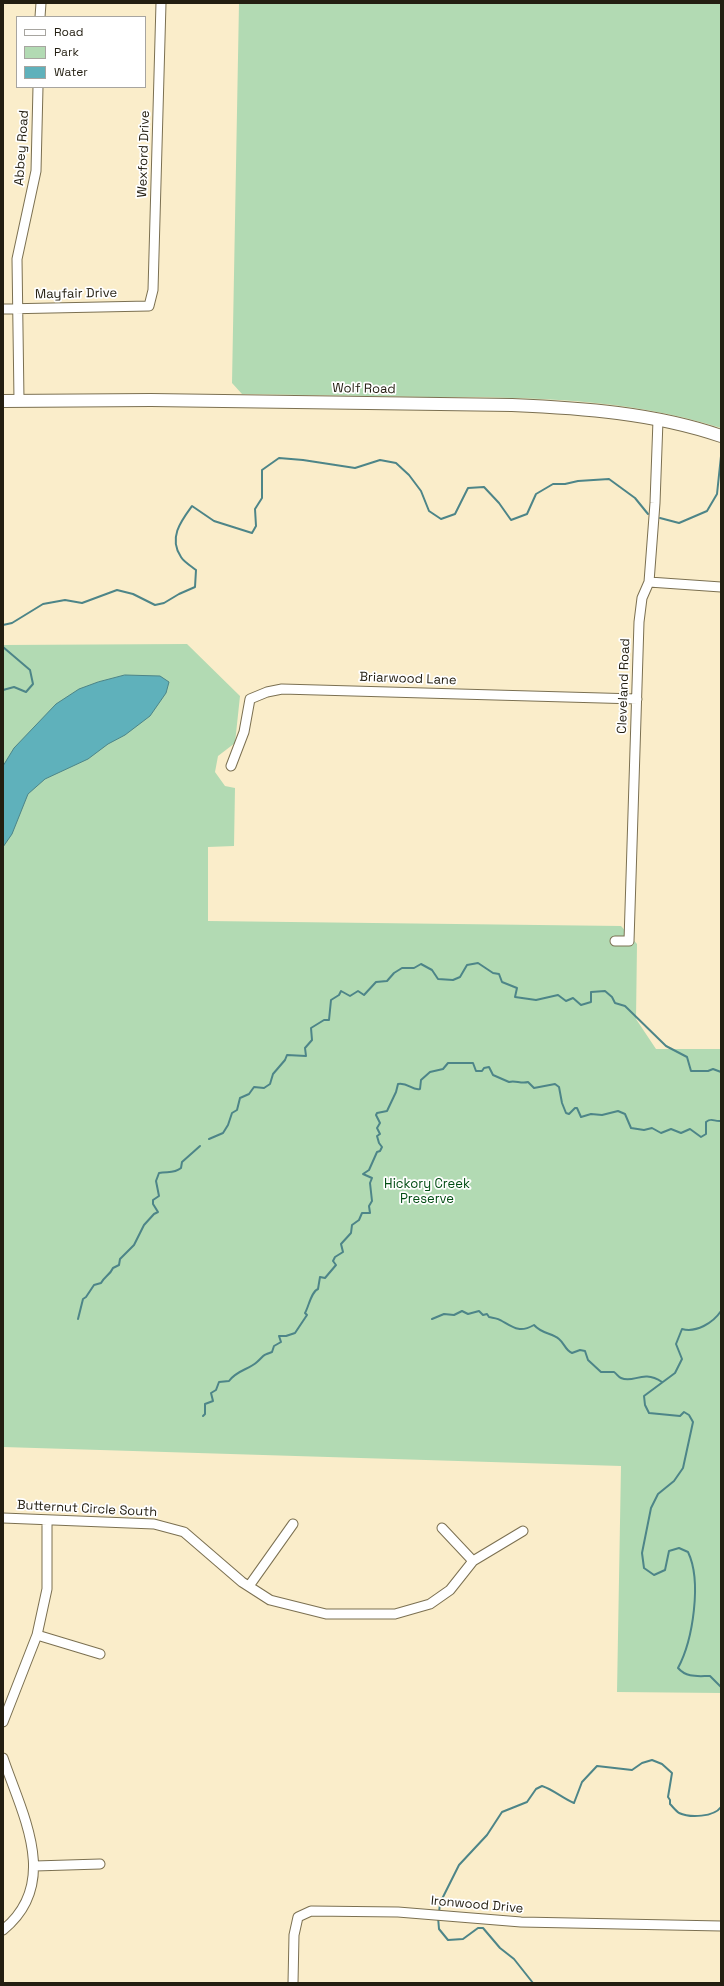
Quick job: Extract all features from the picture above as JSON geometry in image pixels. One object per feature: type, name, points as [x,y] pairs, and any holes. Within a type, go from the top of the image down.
[{"type":"main road","name":"Wolf Road","points":[[3,401],[512,405],[602,410],[658,420],[719,435]]},
{"type":"street","points":[[40,16],[41,3]]},
{"type":"street","name":"Wexford Drive","points":[[149,306],[153,290],[161,3]]},
{"type":"street","name":"Abbey Road","points":[[19,400],[18,259],[36,171],[38,88]]},
{"type":"street","name":"Mayfair Drive","points":[[3,308],[149,306]]},
{"type":"street","name":"Cleveland Road","points":[[615,941],[629,941],[639,622],[642,598],[649,582],[655,503],[658,420]]},
{"type":"street","points":[[649,582],[721,587]]},
{"type":"street","name":"Briarwood Lane","points":[[231,766],[244,732],[250,699],[267,692],[282,689],[637,699]]},
{"type":"street","name":"Butternut Circle South","points":[[3,1518],[154,1524],[184,1532],[249,1586],[270,1600],[326,1614],[395,1614],[430,1604],[450,1590],[473,1561],[523,1531]]},
{"type":"street","points":[[3,1722],[6,1700],[37,1635],[47,1589],[47,1520]]},
{"type":"street","points":[[249,1586],[293,1524]]},
{"type":"street","points":[[442,1528],[473,1561]]},
{"type":"street","points":[[37,1635],[100,1654]]},
{"type":"street","points":[[3,1758],[29,1834],[35,1866],[32,1885],[28,1897],[14,1920],[3,1930]]},
{"type":"street","points":[[35,1866],[100,1864]]},
{"type":"street","name":"Ironwood Drive","points":[[293,1983],[294,1936],[298,1917],[311,1911],[398,1912],[521,1922],[721,1926]]},
{"type":"green space","points":[[239,3],[721,3],[721,428],[649,410],[577,401],[504,398],[242,394],[232,383]]},
{"type":"green space","name":"Hickory Creek Preserve","points":[[187,644],[240,696],[235,743],[218,756],[215,772],[225,786],[235,788],[234,846],[208,847],[208,921],[621,926],[637,944],[636,1019],[656,1049],[721,1049],[721,1693],[617,1692],[621,1466],[3,1447],[3,645]]},
{"type":"water","points":[[125,675],[160,676],[169,682],[166,693],[150,716],[125,735],[108,744],[88,759],[45,779],[28,794],[12,834],[3,847],[3,766],[14,748],[56,704],[79,689]]},
{"type":"waterway","points":[[660,518],[679,523],[707,511],[717,494],[721,456]]},
{"type":"waterway","points":[[3,625],[12,623],[43,604],[65,600],[82,603],[117,590],[133,594],[155,605],[164,603],[195,587],[196,570],[182,559],[177,550],[176,536],[180,524],[192,506],[214,521],[252,533],[256,526],[255,509],[262,498],[262,470],[279,458],[355,468],[380,460],[396,463],[409,475],[421,491],[429,511],[441,519],[455,514],[468,488],[484,487],[499,503],[511,520],[527,514],[536,494],[553,484],[609,479],[635,498],[648,514]]},
{"type":"waterway","points":[[3,647],[30,670],[33,684],[26,692],[14,687],[3,690]]},
{"type":"waterway","points":[[209,1139],[223,1133],[228,1125],[232,1113],[237,1110],[240,1098],[249,1094],[254,1087],[264,1088],[270,1084],[273,1074],[285,1060],[287,1055],[306,1056],[305,1048],[312,1040],[311,1028],[324,1020],[329,1020],[331,1000],[339,995],[341,991],[350,996],[358,991],[364,995],[376,982],[387,981],[394,973],[402,968],[414,968],[421,964],[432,970],[438,979],[453,980],[460,977],[467,965],[478,963],[493,973],[499,974],[502,982],[517,988],[515,997],[536,1000],[558,995],[566,1001],[573,998],[581,1005],[591,1002],[591,992],[605,991],[612,997],[615,1003],[625,1006],[666,1046],[687,1057],[691,1071],[708,1071],[713,1069],[721,1072]]},
{"type":"waterway","points":[[203,1416],[205,1414],[205,1404],[213,1401],[211,1393],[216,1390],[219,1382],[229,1381],[232,1377],[254,1365],[265,1355],[272,1352],[274,1346],[281,1342],[279,1336],[286,1336],[295,1333],[307,1315],[305,1313],[312,1296],[318,1289],[320,1277],[325,1278],[336,1265],[333,1261],[335,1257],[343,1252],[341,1244],[351,1233],[352,1225],[359,1220],[362,1213],[370,1213],[369,1206],[372,1201],[370,1183],[372,1178],[363,1174],[369,1170],[377,1152],[380,1151],[382,1147],[377,1136],[380,1134],[377,1128],[380,1123],[376,1115],[377,1113],[387,1111],[398,1084],[405,1084],[415,1089],[420,1089],[421,1080],[430,1072],[443,1069],[448,1063],[473,1063],[476,1071],[482,1071],[484,1068],[489,1067],[493,1075],[509,1082],[528,1082],[534,1088],[555,1084],[559,1087],[562,1103],[566,1113],[569,1114],[577,1108],[581,1117],[591,1114],[602,1115],[618,1111],[625,1114],[631,1128],[644,1130],[652,1128],[661,1133],[671,1129],[681,1133],[690,1129],[701,1137],[706,1134],[706,1122],[712,1120],[721,1121]]},
{"type":"waterway","points":[[78,1319],[83,1299],[94,1285],[101,1283],[113,1268],[119,1265],[120,1259],[134,1245],[144,1225],[154,1214],[158,1212],[153,1204],[153,1200],[159,1196],[156,1181],[159,1173],[178,1170],[181,1168],[182,1162],[200,1146]]},
{"type":"waterway","points":[[432,1319],[444,1314],[454,1315],[462,1311],[468,1314],[479,1311],[483,1315],[487,1314],[489,1317],[499,1319],[517,1329],[525,1329],[534,1325],[540,1330],[559,1339],[572,1353],[580,1350],[585,1351],[588,1360],[601,1372],[614,1372],[620,1378],[626,1379],[649,1377],[655,1378],[662,1382]]},
{"type":"waterway","points":[[721,1311],[714,1319],[704,1326],[693,1330],[682,1329],[676,1344],[682,1359],[675,1373],[644,1396],[645,1405],[649,1413],[680,1416],[684,1412],[689,1415],[693,1422],[683,1468],[674,1481],[658,1494],[651,1508],[642,1553],[644,1568],[654,1575],[665,1570],[669,1551],[679,1548],[688,1552],[694,1578],[694,1610],[688,1642],[678,1668],[689,1675],[710,1676],[721,1687]]},
{"type":"waterway","points":[[439,1913],[440,1903],[459,1865],[487,1835],[502,1812],[527,1802],[536,1789],[542,1786],[574,1803],[582,1782],[597,1766],[632,1770],[642,1763],[652,1760],[662,1764],[672,1773],[668,1797],[670,1804],[679,1813],[689,1816],[702,1816],[713,1813],[721,1807]]},
{"type":"waterway","points":[[438,1917],[439,1929],[448,1940],[463,1939],[478,1928],[483,1928],[500,1948],[514,1959],[533,1983]]}]
